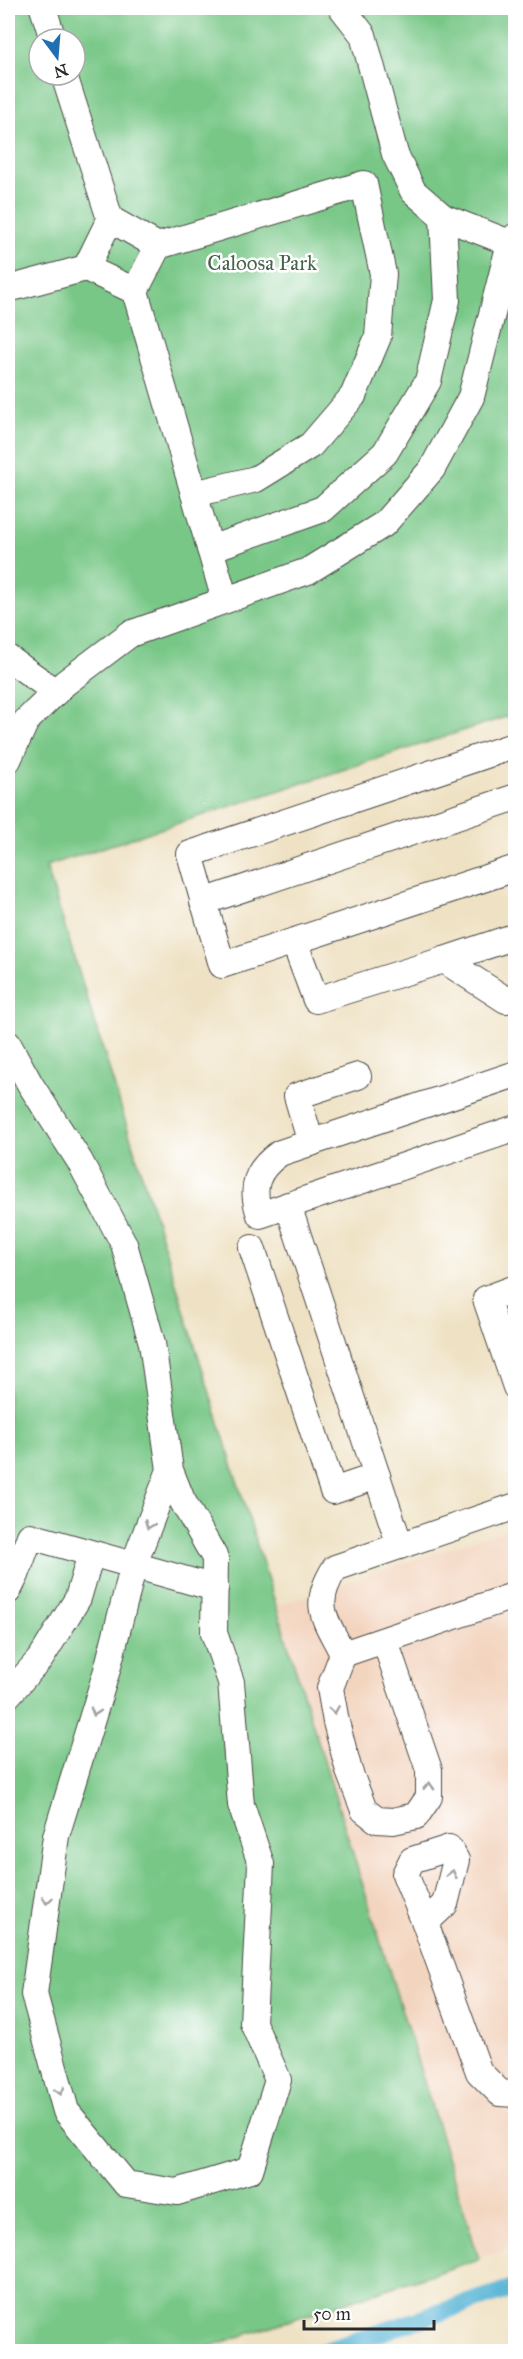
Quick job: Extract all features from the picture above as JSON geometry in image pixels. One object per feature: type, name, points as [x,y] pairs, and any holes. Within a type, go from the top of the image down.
[{"type":"lane","points":[[43,8],[49,27]]},
{"type":"lane","points":[[8,760],[26,722],[56,692],[130,634],[308,571],[384,524],[432,469],[471,397],[513,240],[443,217],[413,191],[395,154],[363,35],[342,8]]},
{"type":"lane","points":[[68,87],[110,219],[158,246],[403,171]]},
{"type":"lane","points":[[194,494],[256,478],[266,473],[311,445],[353,396],[378,337],[383,274],[364,184]]},
{"type":"lane","points":[[210,549],[323,509],[385,453],[428,381],[445,312],[447,300],[443,217]]},
{"type":"lane","points":[[86,268],[110,219]]},
{"type":"lane","points":[[158,246],[135,291],[225,600]]},
{"type":"lane","points":[[8,289],[86,268],[135,291]]},
{"type":"lane","points":[[8,658],[56,692]]},
{"type":"lane","points":[[516,746],[190,854],[222,965],[516,868]]},
{"type":"lane","points":[[203,902],[516,797]]},
{"type":"lane","points":[[294,941],[316,1000],[516,936]]},
{"type":"lane","points":[[444,960],[506,1000],[516,997]]},
{"type":"lane","points":[[8,1044],[30,1084],[79,1160],[124,1244],[152,1343],[170,1470],[182,1500],[215,1558],[214,1633],[231,1682],[241,1805],[261,1864],[253,2023],[278,2080],[250,2170],[177,2192],[126,2184],[66,2111],[34,1994],[56,1836],[107,1670],[134,1564],[170,1470]]},
{"type":"lane","points":[[516,1074],[280,1153],[268,1161],[259,1173],[255,1187],[255,1201],[260,1215],[516,1128]]},
{"type":"lane","points":[[311,1143],[297,1096],[358,1076]]},
{"type":"lane","points":[[288,1205],[400,1546]]},
{"type":"lane","points":[[252,1248],[333,1491],[377,1476]]},
{"type":"lane","points":[[516,1288],[486,1299],[516,1387]]},
{"type":"lane","points":[[385,1641],[429,1770],[429,1797],[416,1816],[393,1821],[376,1820],[364,1810],[349,1771],[330,1688],[343,1654],[321,1609],[324,1585],[335,1568],[516,1506]]},
{"type":"lane","points":[[8,1591],[30,1536],[215,1588]]},
{"type":"lane","points":[[8,1695],[41,1658],[78,1598],[91,1554]]},
{"type":"lane","points":[[343,1654],[516,1595]]},
{"type":"lane","points":[[425,1923],[479,2072],[500,2093],[516,2094]]},
{"type":"shaded area","points":[[515,1526],[515,2246],[479,2259],[276,1606]]},
{"type":"green space","name":"Caloosa Park","points":[[8,8],[515,8],[515,714],[46,866],[479,2259],[195,2351],[8,2352]]},
{"type":"waterway","points":[[322,2352],[516,2287]]}]
